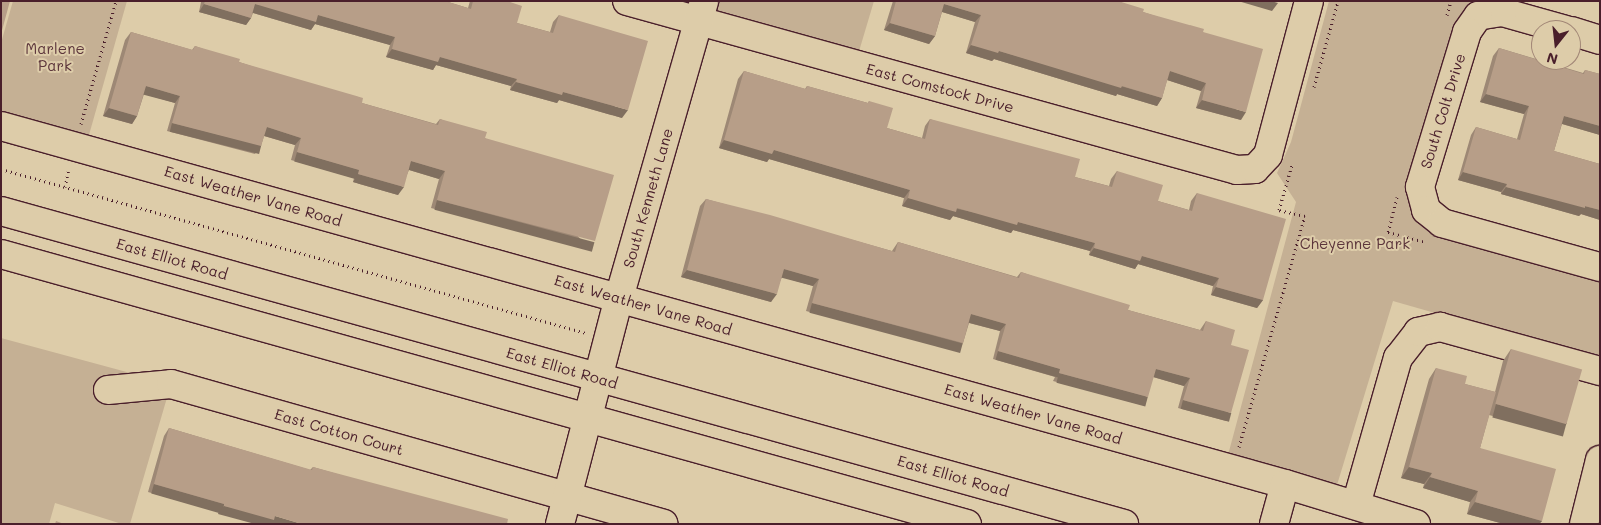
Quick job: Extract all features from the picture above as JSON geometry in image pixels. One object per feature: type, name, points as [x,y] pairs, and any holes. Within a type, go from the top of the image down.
[{"type":"street","name":"East Comstock Drive","points":[[627,1],[701,11],[1236,170],[1255,169],[1268,155],[1309,1]]},
{"type":"street","name":"South Kenneth Lane","points":[[560,524],[608,339],[701,11]]},
{"type":"street","name":"South Colt Drive","points":[[1531,20],[1502,12],[1478,16],[1467,32],[1420,188],[1426,210],[1442,223],[1600,266]]},
{"type":"street","points":[[1581,34],[1600,40]]},
{"type":"street","name":"East Weather Vane Road","points":[[1,126],[1232,469],[1416,524]]},
{"type":"street","name":"East Elliot Road","points":[[1,211],[594,397],[966,524]]},
{"type":"street","name":"East Elliot Road","points":[[1,254],[1124,524]]},
{"type":"street","points":[[1356,506],[1398,358],[1418,332],[1440,327],[1600,371]]},
{"type":"street","name":"East Cotton Court","points":[[108,390],[171,384],[664,524]]},
{"type":"street","points":[[1584,524],[1600,460]]},
{"type":"street","points":[[1274,524],[1285,484]]},
{"type":"path","points":[[65,187],[116,1]]},
{"type":"path","points":[[1312,92],[1338,1]]},
{"type":"path","points":[[1447,18],[1451,1]]},
{"type":"path","points":[[1232,469],[1305,216],[1279,210],[1294,156]]},
{"type":"path","points":[[1,169],[608,339]]},
{"type":"path","points":[[1398,195],[1388,232],[1434,244]]},
{"type":"green space","name":"Marlene Park","points":[[13,1],[127,1],[85,149],[1,126],[1,43]]},
{"type":"green space","points":[[670,1],[874,1],[857,58]]},
{"type":"green space","name":"Cheyenne Park","points":[[1329,1],[1470,1],[1471,6],[1448,50],[1429,229],[1445,238],[1600,281],[1600,360],[1393,301],[1337,485],[1228,455],[1296,202],[1277,173],[1291,142]]},
{"type":"green space","points":[[1,338],[171,384],[130,524],[122,524],[55,503],[49,524],[1,524]]},
{"type":"building","points":[[1,1],[10,1],[1,34]]},
{"type":"building","points":[[205,1],[445,1],[471,9],[473,1],[507,1],[522,6],[517,23],[553,33],[559,15],[648,41],[628,110],[563,92],[562,95],[516,82],[517,79],[440,57],[438,62],[392,49],[395,37],[318,15],[316,22],[255,4],[251,18],[204,4]]},
{"type":"building","points":[[896,1],[1118,1],[1144,9],[1143,12],[1204,29],[1203,32],[1263,49],[1246,112],[1202,100],[1206,83],[1170,71],[1162,98],[1122,86],[1121,88],[999,51],[998,53],[971,45],[981,15],[944,4],[935,36],[890,23]]},
{"type":"building","points":[[131,32],[193,50],[195,46],[240,59],[239,62],[363,98],[362,103],[438,125],[440,119],[487,132],[485,138],[614,175],[595,241],[437,200],[445,171],[411,161],[404,187],[358,174],[359,170],[297,152],[301,138],[267,127],[261,146],[172,123],[180,96],[146,86],[137,116],[109,108]]},
{"type":"building","points":[[1499,48],[1531,58],[1531,70],[1571,70],[1584,74],[1585,70],[1600,74],[1600,126],[1564,116],[1554,151],[1600,164],[1600,210],[1585,206],[1585,208],[1506,187],[1507,184],[1463,172],[1476,127],[1520,140],[1529,106],[1486,94]]},
{"type":"building","points":[[744,71],[806,89],[807,86],[893,108],[887,128],[925,139],[930,119],[1080,159],[1075,177],[1112,187],[1117,171],[1163,185],[1158,201],[1192,211],[1197,193],[1286,219],[1263,300],[1216,287],[1219,278],[1142,256],[1140,261],[1094,248],[1095,243],[1018,222],[1017,225],[957,208],[956,212],[908,198],[910,190],[774,150],[772,154],[724,140]]},
{"type":"building","points":[[706,199],[770,215],[895,252],[898,242],[1019,278],[1021,272],[1130,305],[1128,310],[1203,331],[1206,321],[1235,330],[1231,345],[1249,350],[1231,413],[1183,400],[1190,378],[1156,369],[1148,397],[1059,373],[1060,369],[998,351],[1006,324],[971,314],[963,343],[812,303],[819,279],[784,269],[777,294],[687,270]]},
{"type":"building","points":[[1511,349],[1582,369],[1566,424],[1495,404]]},
{"type":"building","points":[[1436,368],[1467,376],[1465,384],[1496,392],[1480,448],[1556,469],[1542,521],[1475,502],[1478,491],[1430,477],[1432,473],[1409,467]]},
{"type":"building","points":[[169,428],[312,470],[313,467],[508,519],[507,524],[302,524],[275,516],[274,520],[224,506],[224,504],[154,484]]}]
